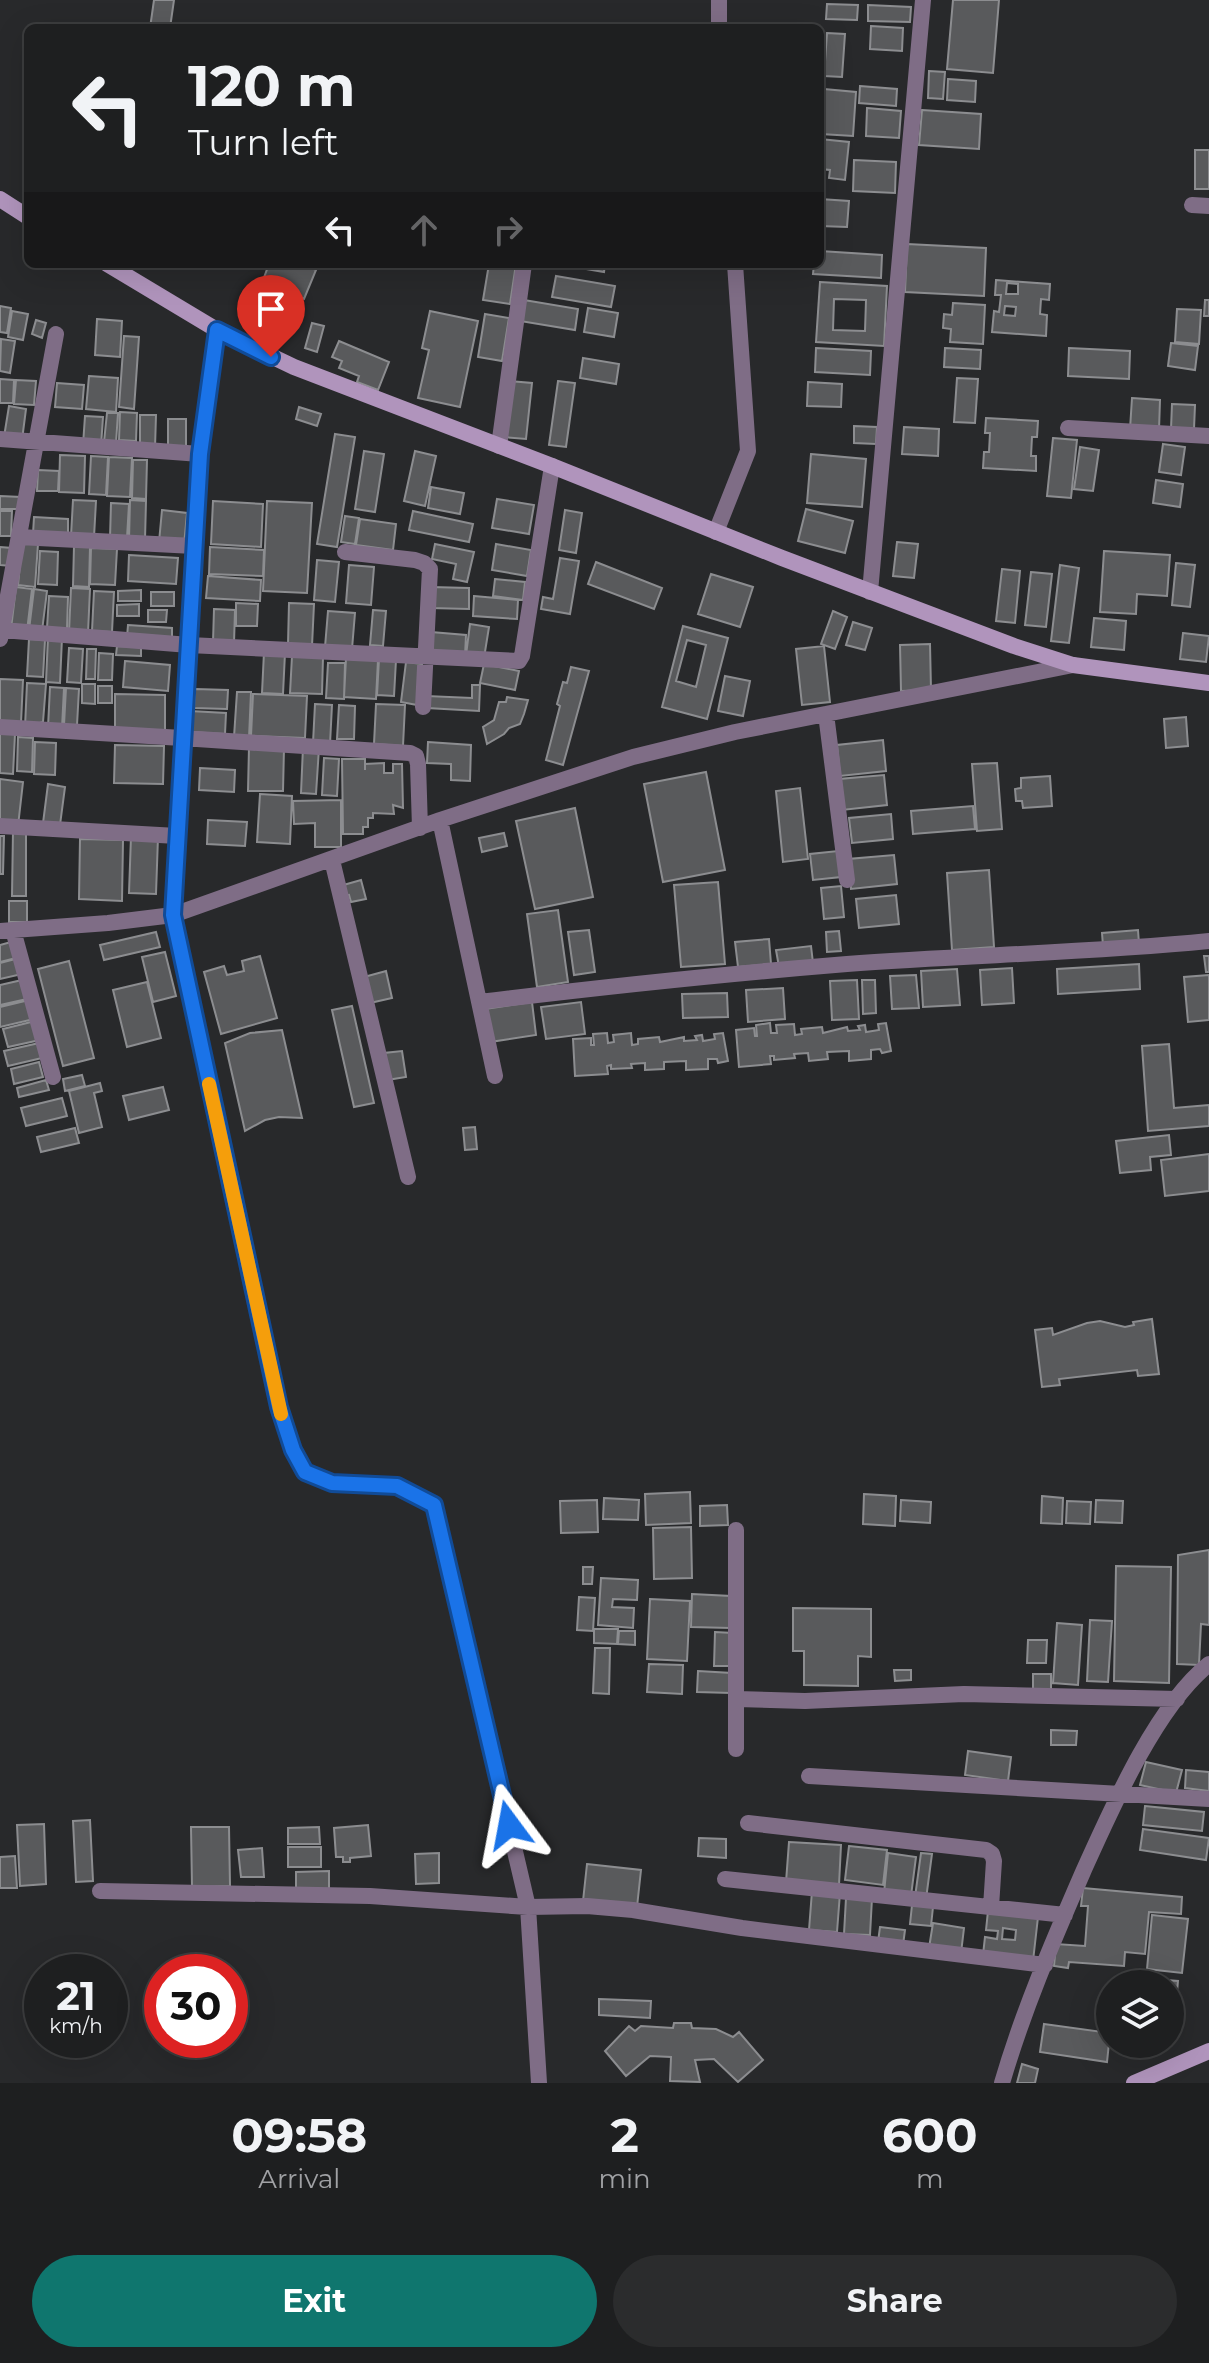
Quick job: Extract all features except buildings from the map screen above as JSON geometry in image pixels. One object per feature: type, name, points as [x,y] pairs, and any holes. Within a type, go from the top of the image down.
[{"type":"main road","points":[[0,199],[24,214]]},
{"type":"main road","points":[[114,268],[217,330],[294,367],[870,592],[1073,665],[1209,683]]},
{"type":"main road","points":[[1134,2083],[1209,2051]]},
{"type":"street","points":[[719,0],[719,24]]},
{"type":"street","points":[[870,592],[923,0]]},
{"type":"street","points":[[499,446],[523,268]]},
{"type":"street","points":[[716,532],[748,451],[735,268]]},
{"type":"street","points":[[217,330],[200,454],[173,915],[279,1407],[293,1450],[305,1472],[332,1483],[397,1486],[434,1505],[528,1907],[539,2083]]},
{"type":"street","points":[[56,334],[1,635],[519,661],[552,466]]},
{"type":"street","points":[[1068,428],[1209,436]]},
{"type":"street","points":[[0,439],[200,454]]},
{"type":"street","points":[[19,537],[194,546]]},
{"type":"street","points":[[345,552],[415,560],[430,569],[423,707]]},
{"type":"street","points":[[53,1077],[6,931],[173,915],[440,820],[633,757],[735,732],[1073,665]]},
{"type":"street","points":[[826,714],[847,880]]},
{"type":"street","points":[[0,727],[410,753],[416,756],[418,764],[420,828]]},
{"type":"street","points":[[440,820],[495,1076]]},
{"type":"street","points":[[0,826],[177,836]]},
{"type":"street","points":[[332,860],[408,1177]]},
{"type":"street","points":[[479,1002],[628,984],[848,964],[1076,952],[1209,941]]},
{"type":"street","points":[[736,1530],[736,1749]]},
{"type":"street","points":[[1002,2083],[1065,1915],[1120,1793],[1144,1748],[1177,1699],[1209,1664]]},
{"type":"street","points":[[737,1699],[805,1701],[964,1694],[1177,1699]]},
{"type":"street","points":[[809,1776],[1209,1799]]},
{"type":"street","points":[[748,1823],[986,1850],[992,1854],[994,1861],[991,1907]]},
{"type":"street","points":[[725,1879],[1065,1915]]},
{"type":"street","points":[[100,1891],[370,1896],[528,1907],[587,1906],[1045,1965]]},
{"type":"slow traffic","points":[[209,1084],[281,1414]]},
{"type":"route","points":[[271,357],[217,330],[200,454],[173,915],[279,1407],[293,1450],[305,1472],[332,1483],[397,1486],[434,1505],[509,1825]]}]
